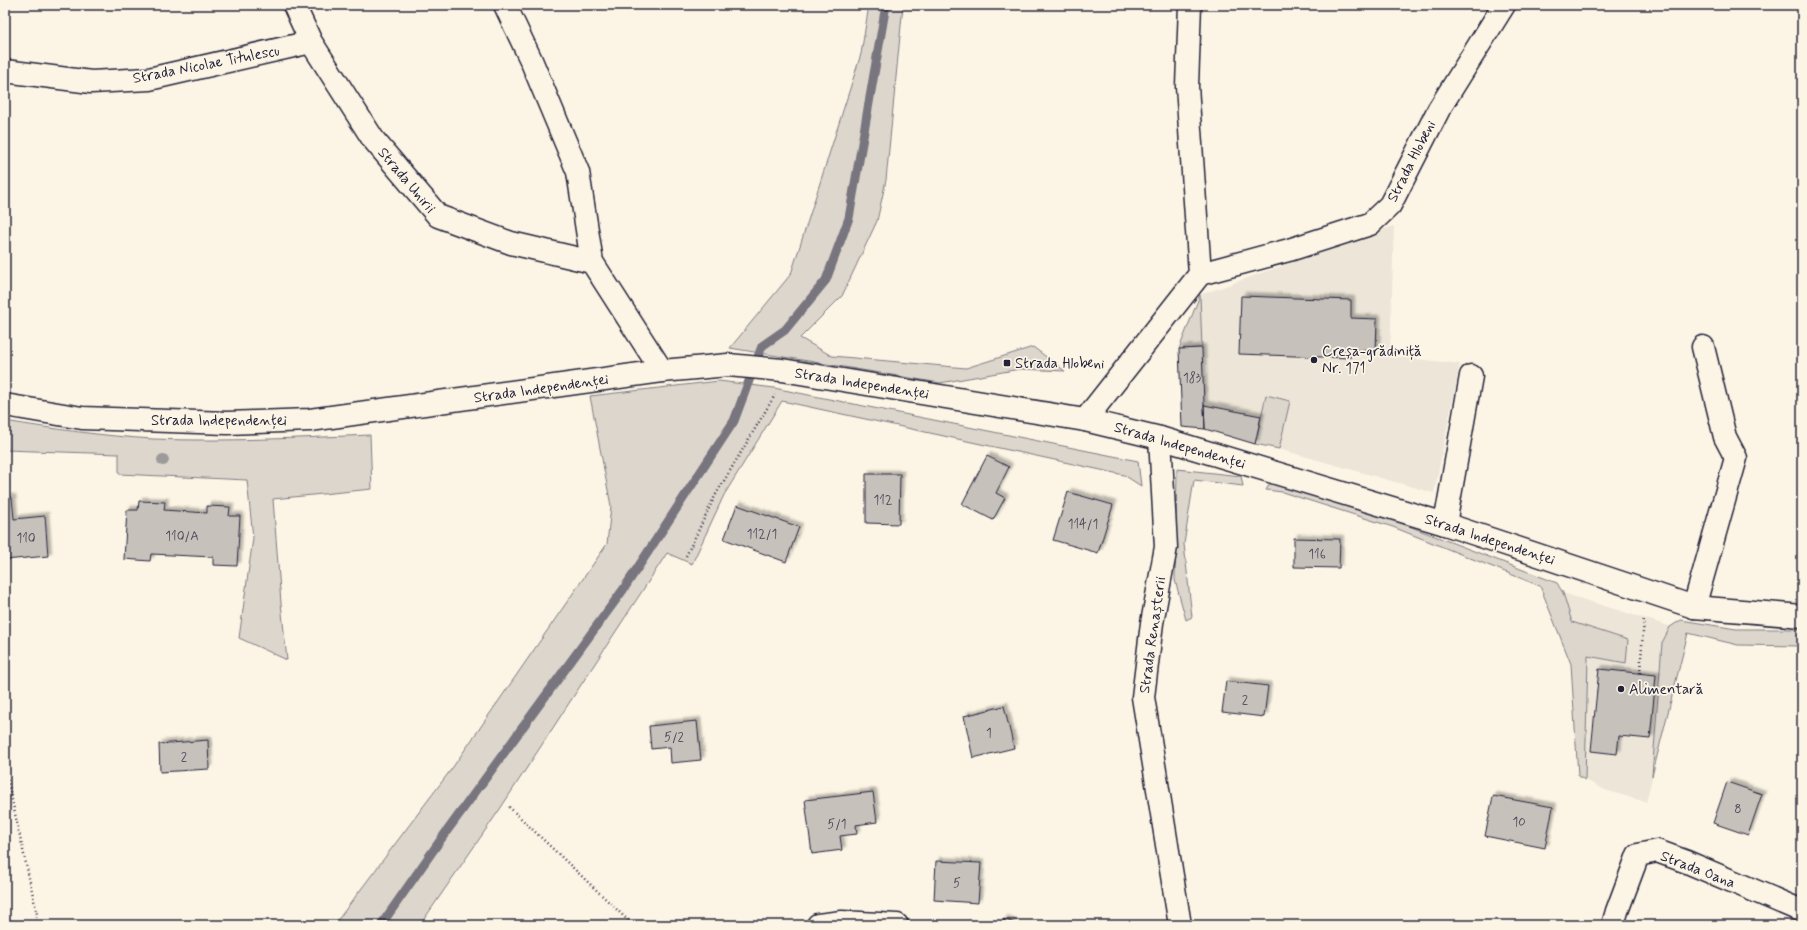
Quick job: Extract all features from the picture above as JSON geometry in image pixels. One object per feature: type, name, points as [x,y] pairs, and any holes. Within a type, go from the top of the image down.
[{"type":"street","name":"Strada Unirii","points":[[294,5],[311,42],[373,139],[438,216],[511,243],[592,262]]},
{"type":"street","points":[[505,5],[531,60],[578,172],[592,262],[662,372]]},
{"type":"street","points":[[1085,420],[1200,274],[1187,86],[1190,5]]},
{"type":"street","name":"Strada Hlobeni","points":[[1200,274],[1289,250],[1370,224],[1390,206],[1439,109],[1504,5]]},
{"type":"street","name":"Strada Nicolae Titulescu","points":[[5,71],[91,82],[148,79],[311,42]]},
{"type":"street","points":[[1694,607],[1736,458],[1725,437],[1703,347]]},
{"type":"street","name":"Strada Independenței","points":[[5,405],[82,418],[227,423],[310,420],[728,364],[786,370],[1085,420],[1160,438],[1445,524],[1694,607],[1802,616]]},
{"type":"street","points":[[1445,524],[1471,376]]},
{"type":"street","name":"Strada Renașterii","points":[[1160,438],[1166,547],[1152,623],[1143,697],[1180,925]]},
{"type":"street","name":"Strada Oana","points":[[1613,925],[1638,856],[1657,851],[1687,862],[1802,911]]},
{"type":"street","points":[[818,925],[842,922],[897,925]]},
{"type":"path","points":[[686,556],[714,496],[786,370]]},
{"type":"path","points":[[1640,673],[1646,591]]},
{"type":"path","points":[[5,768],[37,914],[36,925]]},
{"type":"path","points":[[509,807],[634,925]]},
{"type":"shaded area","points":[[869,5],[903,5],[886,180],[877,221],[842,296],[800,338],[832,356],[966,368],[1033,347],[1065,371],[1020,369],[940,383],[730,348],[791,274],[861,54]]},
{"type":"shaded area","name":"Creșa-grădiniță Nr. 171","points":[[1394,226],[1390,356],[1460,364],[1434,493],[1279,449],[1290,401],[1266,395],[1255,444],[1205,429],[1200,295]]},
{"type":"shaded area","points":[[1200,295],[1202,348],[1179,349]]},
{"type":"shaded area","points":[[719,381],[774,388],[1138,461],[1141,486],[1124,475],[782,401],[724,495],[692,564],[667,553],[500,809],[420,925],[334,925],[453,767],[607,544],[611,506],[590,396]]},
{"type":"shaded area","points":[[1266,395],[1290,401],[1279,449],[1255,444]]},
{"type":"shaded area","points":[[5,421],[79,432],[153,439],[234,440],[370,435],[372,489],[273,499],[287,660],[239,638],[253,538],[247,480],[119,474],[119,454],[5,450]]},
{"type":"shaded area","points":[[1177,469],[1241,476],[1243,486],[1194,480],[1184,544],[1192,617],[1186,620],[1175,580]]},
{"type":"shaded area","points":[[1272,480],[1380,515],[1557,583],[1563,593],[1572,622],[1628,640],[1626,663],[1588,656],[1585,780],[1578,776],[1571,664],[1540,586],[1393,527],[1282,492],[1266,490]]},
{"type":"shaded area","points":[[1540,586],[1688,632],[1646,802],[1605,790],[1578,776],[1571,664]]},
{"type":"shaded area","points":[[1681,620],[1736,629],[1802,629],[1802,646],[1738,645],[1688,633],[1652,776],[1662,643],[1670,627]]},
{"type":"building","points":[[1241,296],[1351,300],[1351,318],[1377,319],[1376,351],[1351,350],[1350,358],[1239,354]]},
{"type":"building","points":[[1202,348],[1205,429],[1182,427],[1179,349]]},
{"type":"building","points":[[1204,405],[1261,416],[1255,444],[1205,429]]},
{"type":"building","points":[[987,456],[1009,467],[996,493],[1005,498],[993,520],[962,504]]},
{"type":"building","points":[[866,474],[900,474],[899,524],[866,523]]},
{"type":"building","points":[[1068,492],[1113,505],[1098,553],[1053,540]]},
{"type":"building","points":[[5,498],[12,498],[14,519],[45,516],[48,556],[5,560]]},
{"type":"building","points":[[139,501],[165,502],[164,510],[207,513],[207,506],[230,507],[229,516],[240,516],[237,566],[213,565],[213,557],[151,554],[150,561],[124,559],[127,510],[138,510]]},
{"type":"building","points":[[737,505],[799,527],[786,562],[724,539]]},
{"type":"building","points":[[1294,538],[1340,539],[1339,568],[1294,567]]},
{"type":"building","points":[[1599,669],[1656,675],[1650,739],[1619,736],[1617,754],[1591,751]]},
{"type":"building","points":[[1226,681],[1268,686],[1264,717],[1222,712]]},
{"type":"building","points":[[1004,706],[1014,748],[973,758],[964,716]]},
{"type":"building","points":[[697,721],[701,760],[671,763],[670,747],[651,749],[649,726]]},
{"type":"building","points":[[208,740],[209,769],[160,772],[159,744]]},
{"type":"building","points":[[1727,782],[1762,794],[1748,835],[1713,823]]},
{"type":"building","points":[[873,792],[877,822],[856,825],[857,834],[840,836],[842,850],[812,854],[805,800]]},
{"type":"building","points":[[1493,796],[1553,807],[1545,848],[1485,836]]},
{"type":"building","points":[[936,861],[981,863],[978,903],[934,900]]},
{"type":"building","points":[[1004,919],[1014,923],[1013,925],[1002,925]]},
{"type":"waterway","points":[[381,925],[444,835],[623,590],[734,421],[762,346],[785,330],[826,280],[849,218],[886,5]]},
{"type":"place","name":"Creșa-grădiniță Nr. 171","points":[[1314,360]]},
{"type":"place","name":"Strada Hlobeni","points":[[1007,363]]},
{"type":"place","name":"Alimentară","points":[[1621,689]]}]
